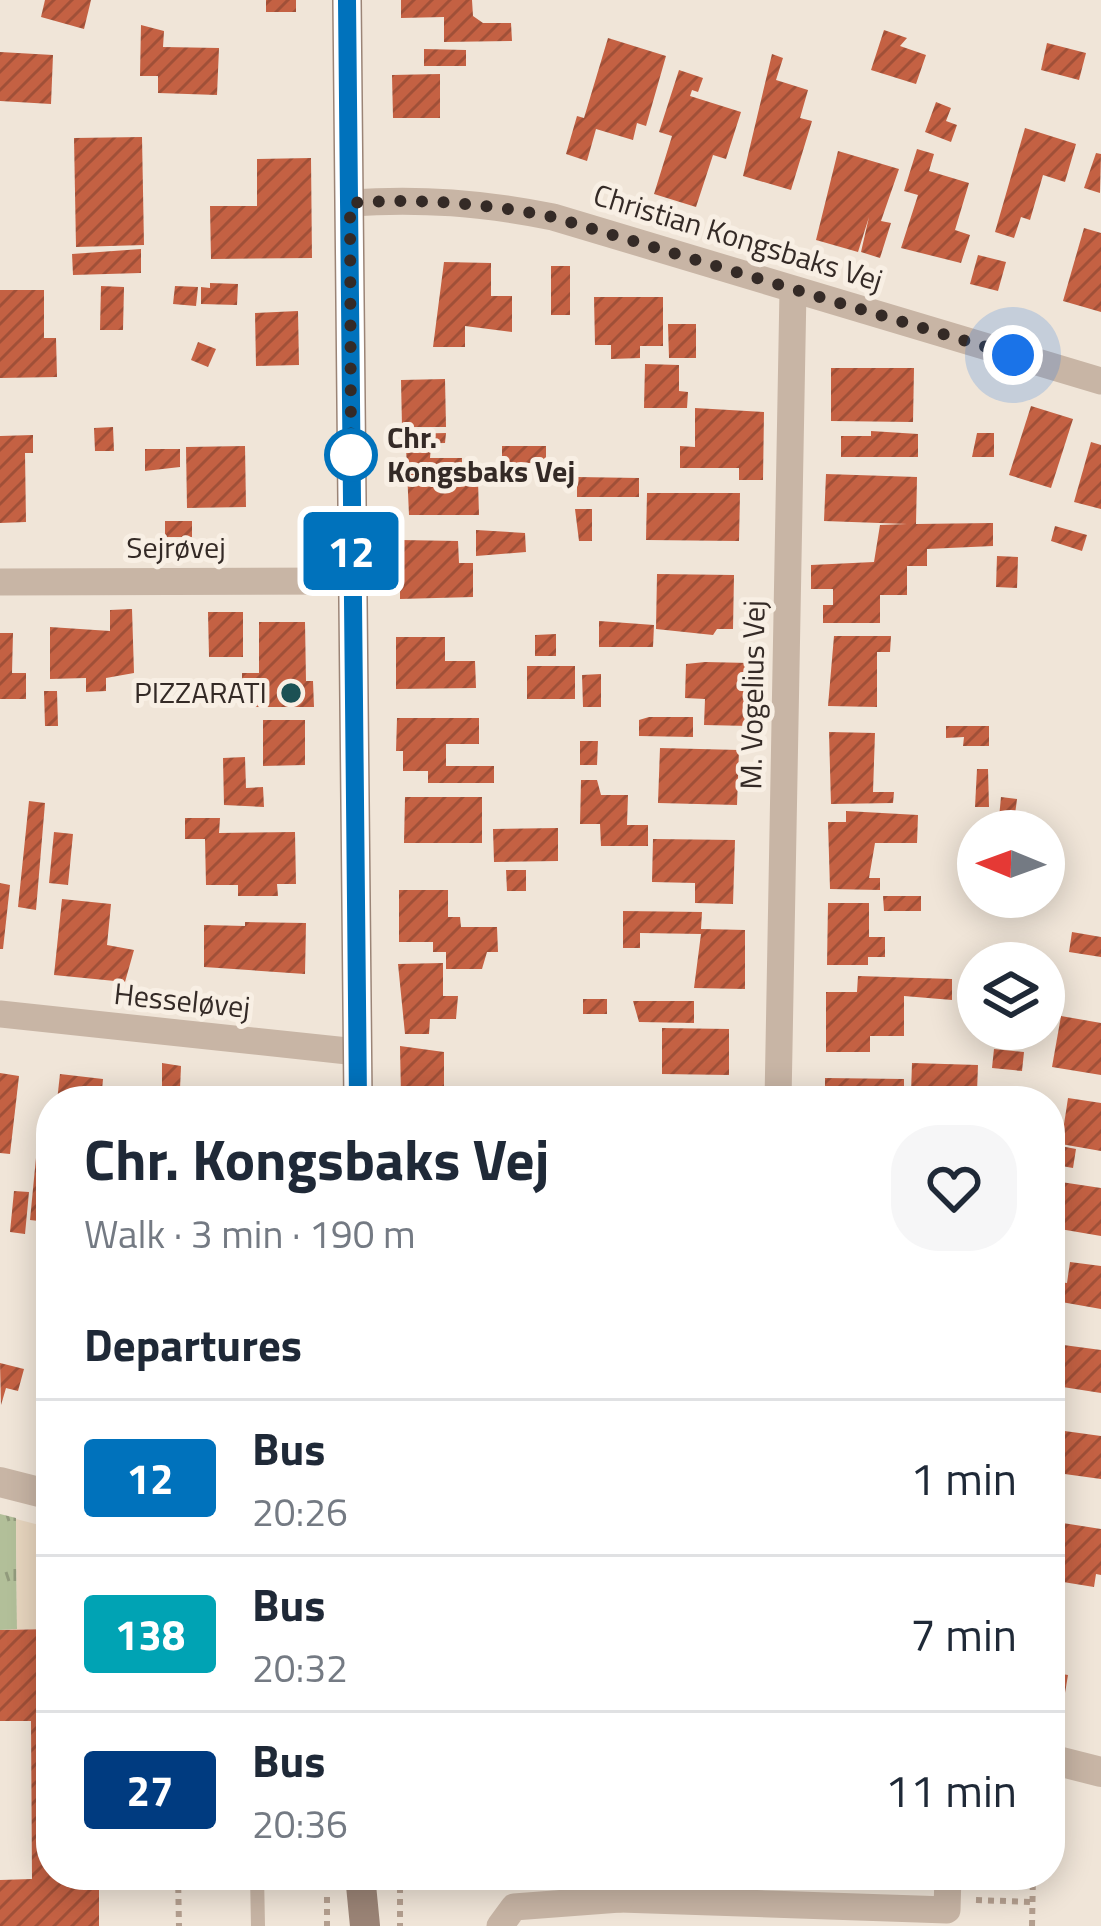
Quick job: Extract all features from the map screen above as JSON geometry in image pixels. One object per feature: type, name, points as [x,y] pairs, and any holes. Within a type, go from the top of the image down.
[{"type":"main road","points":[[347,0],[358,1086]]},
{"type":"main road","points":[[361,1890],[365,1926]]},
{"type":"street","name":"Christian Kongsbaks Vej","points":[[350,203],[416,198],[553,217],[1101,381]]},
{"type":"street","name":"M. Vogelius Vej","points":[[778,1086],[794,290]]},
{"type":"street","name":"Sejrøvej","points":[[0,582],[351,581]]},
{"type":"street","name":"Hesseløvej","points":[[0,1014],[357,1052]]},
{"type":"street","points":[[0,1482],[36,1491]]},
{"type":"street","points":[[1065,1763],[1101,1772]]},
{"type":"street","points":[[500,1926],[514,1907],[604,1890]]},
{"type":"street","points":[[663,1890],[946,1910],[948,1890]]},
{"type":"lane","points":[[257,1890],[258,1926]]},
{"type":"path","points":[[178,1890],[179,1926]]},
{"type":"path","points":[[400,1890],[400,1926]]},
{"type":"path","points":[[965,1890],[1033,1902]]},
{"type":"path","points":[[1032,1926],[1033,1890]]},
{"type":"path","points":[[327,1892],[327,1926]]},
{"type":"green space","points":[[0,1514],[16,1518],[17,1629],[0,1630]]},
{"type":"shaded area","points":[[16,1519],[36,1524],[36,1629],[17,1629]]},
{"type":"building","points":[[45,0],[91,0],[84,29],[41,17]]},
{"type":"building","points":[[266,0],[296,0],[296,12],[266,12]]},
{"type":"building","points":[[401,0],[472,0],[473,16],[483,23],[511,23],[512,41],[444,42],[444,17],[401,18]]},
{"type":"building","points":[[141,25],[164,31],[163,47],[219,48],[217,95],[158,93],[158,76],[140,76]]},
{"type":"building","points":[[884,30],[907,38],[900,46],[926,55],[916,84],[871,70]]},
{"type":"building","points":[[608,38],[666,56],[646,126],[637,123],[633,140],[596,129],[587,161],[566,154],[577,116],[584,118]]},
{"type":"building","points":[[1047,43],[1086,53],[1079,80],[1041,70]]},
{"type":"building","points":[[424,49],[466,50],[466,66],[424,66]]},
{"type":"building","points":[[0,52],[53,55],[51,104],[0,101]]},
{"type":"building","points":[[772,54],[783,58],[776,80],[808,90],[800,118],[812,121],[791,190],[743,176]]},
{"type":"building","points":[[679,70],[703,78],[698,92],[692,90],[690,96],[741,112],[726,159],[713,155],[696,207],[654,194],[672,136],[659,132]]},
{"type":"building","points":[[440,74],[440,118],[393,118],[392,75]]},
{"type":"building","points":[[936,102],[951,108],[946,121],[957,125],[951,142],[925,132]]},
{"type":"building","points":[[1025,128],[1076,144],[1065,182],[1043,175],[1030,220],[1021,217],[1014,238],[995,232]]},
{"type":"building","points":[[142,137],[144,245],[76,247],[74,138]]},
{"type":"building","points":[[917,149],[934,154],[929,171],[969,183],[955,230],[970,235],[961,263],[901,248],[918,195],[904,191]]},
{"type":"building","points":[[838,151],[899,169],[881,221],[891,223],[880,258],[861,252],[869,217],[858,252],[816,240]]},
{"type":"building","points":[[1096,153],[1101,154],[1100,193],[1084,188]]},
{"type":"building","points":[[311,158],[312,258],[211,259],[210,206],[257,206],[257,159]]},
{"type":"building","points":[[1084,228],[1101,233],[1101,312],[1063,301]]},
{"type":"building","points":[[141,249],[141,273],[73,275],[72,254]]},
{"type":"building","points":[[978,255],[1006,262],[998,291],[970,284]]},
{"type":"building","points":[[444,262],[491,263],[491,296],[512,296],[512,332],[465,326],[465,347],[433,347]]},
{"type":"building","points":[[551,266],[570,266],[570,315],[551,315]]},
{"type":"building","points":[[210,283],[238,284],[237,305],[201,304],[201,287],[210,288]]},
{"type":"building","points":[[101,286],[124,287],[123,330],[100,330]]},
{"type":"building","points":[[175,286],[198,287],[196,306],[173,304]]},
{"type":"building","points":[[0,290],[44,290],[44,338],[56,338],[57,377],[0,378]]},
{"type":"building","points":[[594,297],[663,297],[663,346],[640,346],[640,358],[611,359],[611,345],[595,345]]},
{"type":"building","points":[[298,311],[299,365],[256,366],[255,313]]},
{"type":"building","points":[[668,324],[696,324],[696,358],[669,358]]},
{"type":"building","points":[[198,342],[216,349],[208,367],[191,360]]},
{"type":"building","points":[[645,364],[679,365],[679,391],[688,392],[687,408],[644,408]]},
{"type":"building","points":[[831,368],[914,368],[913,422],[831,421]]},
{"type":"building","points":[[445,379],[446,427],[402,427],[401,380]]},
{"type":"building","points":[[1031,406],[1073,419],[1051,488],[1009,475]]},
{"type":"building","points":[[695,408],[764,412],[763,480],[739,480],[739,468],[680,468],[680,446],[695,447]]},
{"type":"building","points":[[113,427],[114,451],[95,451],[94,428]]},
{"type":"building","points":[[871,431],[918,434],[918,457],[841,457],[841,436],[871,436]]},
{"type":"building","points":[[446,433],[445,443],[405,444],[404,434]]},
{"type":"building","points":[[977,433],[994,433],[994,457],[972,457]]},
{"type":"building","points":[[33,435],[33,453],[25,453],[26,522],[0,523],[0,436]]},
{"type":"building","points":[[1091,442],[1101,445],[1101,509],[1074,502]]},
{"type":"building","points":[[245,446],[246,507],[187,508],[186,447]]},
{"type":"building","points":[[502,446],[546,446],[546,463],[502,463]]},
{"type":"building","points":[[406,447],[431,447],[430,458],[462,458],[462,480],[478,480],[479,515],[409,515]]},
{"type":"building","points":[[145,449],[180,449],[180,467],[145,471]]},
{"type":"building","points":[[826,474],[917,477],[916,524],[993,523],[993,546],[927,549],[927,566],[907,566],[907,595],[880,595],[880,623],[823,623],[823,605],[833,605],[833,589],[811,589],[811,565],[874,562],[880,525],[907,524],[824,521]]},
{"type":"building","points":[[577,477],[639,478],[639,497],[577,497]]},
{"type":"building","points":[[647,493],[740,493],[739,541],[646,540]]},
{"type":"building","points":[[575,509],[592,509],[592,541],[579,541]]},
{"type":"building","points":[[165,521],[192,521],[192,537],[165,537]]},
{"type":"building","points":[[1055,526],[1087,535],[1082,551],[1051,541]]},
{"type":"building","points":[[476,530],[525,533],[526,552],[476,556]]},
{"type":"building","points":[[400,540],[458,541],[459,563],[473,563],[473,597],[400,599]]},
{"type":"building","points":[[997,556],[1018,557],[1017,588],[996,587]]},
{"type":"building","points":[[657,574],[734,575],[733,629],[717,629],[713,635],[656,629]]},
{"type":"building","points":[[132,609],[134,673],[106,678],[106,691],[86,692],[86,678],[50,679],[50,627],[110,631],[110,610]]},
{"type":"building","points":[[208,612],[243,612],[243,657],[209,657]]},
{"type":"building","points":[[599,621],[654,625],[653,647],[599,647]]},
{"type":"building","points":[[259,622],[305,622],[306,681],[313,681],[314,707],[242,707],[242,673],[259,673]]},
{"type":"building","points":[[0,633],[13,633],[12,673],[26,673],[26,699],[0,699]]},
{"type":"building","points":[[556,634],[556,656],[535,656],[535,635]]},
{"type":"building","points":[[834,636],[891,636],[890,652],[877,652],[877,707],[828,706]]},
{"type":"building","points":[[396,637],[445,637],[445,661],[475,661],[476,688],[396,689]]},
{"type":"building","points":[[750,663],[749,726],[704,725],[705,699],[685,698],[686,664]]},
{"type":"building","points":[[527,666],[575,666],[575,699],[527,699]]},
{"type":"building","points":[[601,674],[601,707],[583,707],[582,675]]},
{"type":"building","points":[[44,691],[57,691],[58,726],[45,726]]},
{"type":"building","points":[[693,717],[693,737],[639,736],[639,720]]},
{"type":"building","points":[[397,718],[479,718],[479,744],[446,744],[446,766],[494,766],[494,783],[428,783],[428,771],[403,771],[403,751],[396,751]]},
{"type":"building","points":[[263,720],[305,720],[305,765],[263,766]]},
{"type":"building","points":[[946,726],[989,726],[989,746],[963,746],[964,737],[946,738]]},
{"type":"building","points":[[829,732],[875,733],[873,792],[894,792],[893,803],[831,804]]},
{"type":"building","points":[[580,741],[598,741],[597,765],[580,765]]},
{"type":"building","points":[[660,748],[739,750],[737,805],[658,803]]},
{"type":"building","points":[[245,757],[246,788],[263,787],[264,807],[224,805],[223,758]]},
{"type":"building","points":[[977,769],[988,769],[989,807],[975,807]]},
{"type":"building","points":[[581,780],[597,780],[601,795],[628,795],[627,825],[648,825],[648,846],[601,846],[600,824],[580,824]]},
{"type":"building","points":[[405,797],[482,797],[482,843],[404,843]]},
{"type":"building","points":[[1001,797],[1017,799],[1016,810],[1000,810]]},
{"type":"building","points":[[29,801],[45,803],[36,910],[18,907]]},
{"type":"building","points":[[846,811],[918,815],[917,843],[875,843],[869,878],[880,878],[880,890],[830,889],[828,822],[846,822]]},
{"type":"building","points":[[185,818],[220,818],[219,833],[295,832],[296,884],[277,884],[278,896],[238,896],[238,885],[206,885],[205,839],[185,839]]},
{"type":"building","points":[[558,828],[558,861],[494,862],[493,829]]},
{"type":"building","points":[[54,832],[73,834],[68,885],[49,883]]},
{"type":"building","points":[[653,839],[735,840],[733,904],[695,903],[695,883],[652,882]]},
{"type":"building","points":[[506,870],[526,870],[526,891],[507,891]]},
{"type":"building","points":[[0,883],[10,885],[3,949],[0,949]]},
{"type":"building","points":[[399,890],[448,890],[448,917],[460,917],[461,927],[497,927],[498,952],[487,952],[482,969],[446,969],[446,952],[433,952],[433,942],[399,942]]},
{"type":"building","points":[[883,896],[921,896],[921,911],[884,911]]},
{"type":"building","points":[[62,899],[111,904],[107,945],[134,950],[125,982],[54,975]]},
{"type":"building","points":[[828,903],[869,903],[869,937],[885,937],[885,957],[868,957],[868,965],[827,965]]},
{"type":"building","points":[[623,911],[702,912],[701,929],[745,930],[745,989],[694,988],[701,934],[640,933],[640,948],[623,948]]},
{"type":"building","points":[[245,922],[306,923],[305,974],[204,967],[204,925],[245,926]]},
{"type":"building","points":[[1072,932],[1101,937],[1101,957],[1069,952]]},
{"type":"building","points":[[443,963],[443,996],[458,996],[456,1019],[430,1019],[429,1034],[405,1034],[398,964]]},
{"type":"building","points":[[858,976],[952,979],[952,1000],[904,996],[904,1036],[870,1036],[870,1052],[826,1052],[826,992],[857,992]]},
{"type":"building","points":[[583,999],[607,999],[607,1014],[583,1014]]},
{"type":"building","points":[[633,1001],[694,1001],[694,1023],[639,1022]]},
{"type":"building","points":[[1065,1017],[1101,1023],[1101,1075],[1052,1067],[1055,1050],[1065,1050]]},
{"type":"building","points":[[662,1028],[729,1029],[729,1075],[662,1074]]},
{"type":"building","points":[[400,1046],[444,1052],[444,1086],[401,1086]]},
{"type":"building","points":[[994,1050],[1024,1052],[1022,1071],[992,1068]]},
{"type":"building","points":[[162,1063],[181,1066],[180,1086],[162,1086]]},
{"type":"building","points":[[912,1063],[978,1065],[977,1086],[911,1086]]},
{"type":"building","points":[[0,1073],[19,1076],[10,1154],[0,1153]]},
{"type":"building","points":[[60,1074],[103,1079],[102,1086],[59,1086]]},
{"type":"building","points":[[825,1078],[904,1079],[904,1086],[825,1086]]},
{"type":"building","points":[[1068,1098],[1101,1103],[1101,1151],[1065,1145]]},
{"type":"building","points":[[1065,1147],[1076,1149],[1073,1168],[1065,1167]]},
{"type":"building","points":[[36,1158],[36,1221],[30,1220]]},
{"type":"building","points":[[1065,1183],[1101,1188],[1101,1236],[1065,1230]]},
{"type":"building","points":[[14,1191],[29,1192],[25,1234],[10,1232]]},
{"type":"building","points":[[1070,1262],[1101,1266],[1101,1309],[1065,1303]]},
{"type":"building","points":[[1065,1345],[1101,1350],[1101,1393],[1065,1387]]},
{"type":"building","points":[[0,1363],[24,1369],[18,1391],[6,1388],[1,1405]]},
{"type":"building","points":[[1065,1431],[1101,1436],[1101,1479],[1065,1474]]},
{"type":"building","points":[[1065,1523],[1101,1529],[1101,1575],[1096,1574],[1094,1587],[1065,1582]]},
{"type":"building","points":[[36,1629],[36,1890],[99,1890],[99,1926],[0,1926],[0,1880],[32,1879],[31,1721],[0,1721],[0,1630]]},
{"type":"bus line","name":"12","points":[[347,0],[358,1086]]},
{"type":"place","name":"Chr. Kongsbaks Vej","points":[[351,455]]},
{"type":"place","name":"PIZZARATI","points":[[291,693]]},
{"type":"route","points":[[351,455],[350,203],[416,198],[476,202],[553,217],[1013,355]]}]
